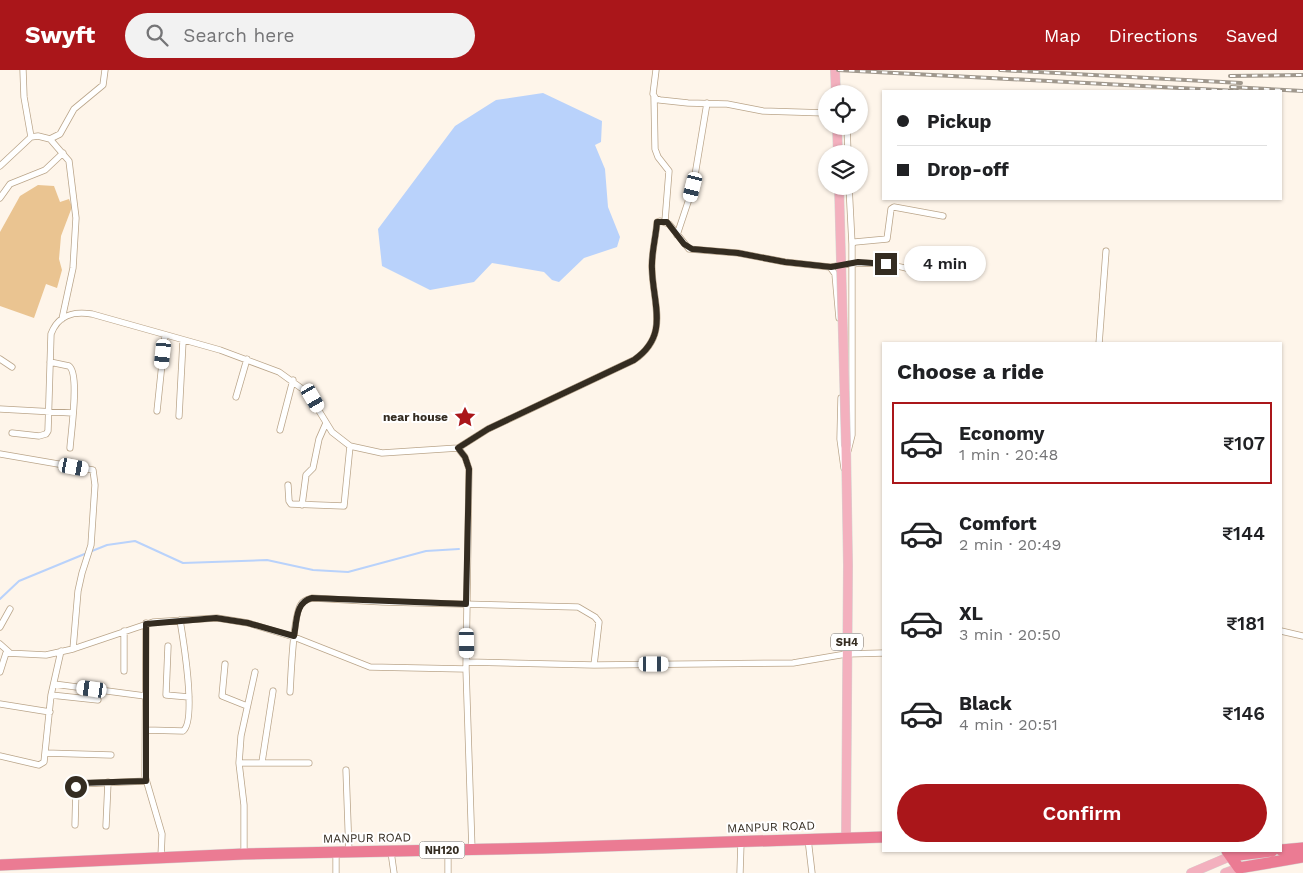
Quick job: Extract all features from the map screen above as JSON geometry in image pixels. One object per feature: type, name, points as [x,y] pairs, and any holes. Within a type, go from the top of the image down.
[{"type":"highway","name":"MANPUR ROAD","points":[[2,868],[47,868],[162,857],[244,854],[472,850],[882,837]]},
{"type":"highway","points":[[1282,850],[1303,848]]},
{"type":"highway","points":[[1229,854],[1258,852]]},
{"type":"highway","points":[[1229,854],[1239,868],[1303,857]]},
{"type":"main road","points":[[835,70],[836,85]]},
{"type":"main road","name":"SH4","points":[[839,195],[847,408],[845,475],[848,565],[846,838]]},
{"type":"main road","points":[[1191,873],[1229,854]]},
{"type":"main road","points":[[1225,873],[1239,868]]},
{"type":"street","points":[[23,70],[24,97],[31,138]]},
{"type":"street","points":[[50,139],[60,134],[74,109],[103,85],[106,70]]},
{"type":"street","points":[[656,70],[652,90],[654,96],[655,149],[669,171],[665,221],[686,247],[831,267],[851,263],[886,264],[924,272]]},
{"type":"street","points":[[654,96],[667,102],[727,104],[763,110],[818,113]]},
{"type":"street","points":[[677,235],[693,187],[708,104]]},
{"type":"street","points":[[0,166],[31,138],[38,136],[50,139],[64,153],[71,168],[77,233],[74,268],[62,319]]},
{"type":"street","points":[[0,198],[10,184],[43,172],[64,153]]},
{"type":"street","points":[[846,451],[852,435],[852,244],[849,195]]},
{"type":"street","points":[[852,244],[855,242],[886,239],[893,207],[943,216]]},
{"type":"street","points":[[12,433],[39,436],[46,434],[48,431],[51,334],[62,319],[70,314],[82,312],[165,334],[182,341],[247,359],[293,380],[313,398],[326,423],[338,438],[350,446],[382,453],[458,448],[488,429],[634,360],[648,348],[656,333],[657,316],[652,268],[657,222],[665,221]]},
{"type":"street","points":[[1099,342],[1106,250]]},
{"type":"street","points":[[831,267],[835,274],[840,332],[840,439],[845,475]]},
{"type":"street","points":[[157,412],[165,334]]},
{"type":"street","points":[[179,416],[182,341]]},
{"type":"street","points":[[236,396],[247,359]]},
{"type":"street","points":[[0,360],[12,367]]},
{"type":"street","points":[[50,362],[69,366],[73,370],[73,413],[70,448]]},
{"type":"street","points":[[280,430],[293,380]]},
{"type":"street","points":[[0,410],[73,413]]},
{"type":"street","points":[[302,505],[306,475],[312,469],[319,439],[326,423]]},
{"type":"street","points":[[288,485],[289,503],[341,507],[344,505],[350,446]]},
{"type":"street","points":[[458,448],[465,457],[469,469],[466,604],[472,850]]},
{"type":"street","points":[[0,454],[93,470],[95,484],[91,545],[82,573],[73,649]]},
{"type":"street","points":[[290,692],[294,636],[300,606],[306,600],[312,598],[578,607],[595,617],[598,622],[594,665]]},
{"type":"street","points":[[0,627],[10,610]]},
{"type":"street","points":[[0,644],[9,652],[46,655],[73,649],[146,624],[216,618],[248,623],[294,636],[370,667],[792,663],[846,654],[882,653]]},
{"type":"street","points":[[146,730],[185,730],[188,726],[189,697],[186,653],[180,620]]},
{"type":"street","points":[[146,624],[146,781],[162,834],[162,857]]},
{"type":"street","points":[[124,631],[124,671]]},
{"type":"street","points":[[1282,631],[1303,636]]},
{"type":"street","points":[[168,646],[166,696],[189,697]]},
{"type":"street","points":[[0,756],[39,765],[44,762],[51,694],[61,651]]},
{"type":"street","points":[[0,672],[4,656],[9,652]]},
{"type":"street","points":[[226,664],[222,696],[247,706]]},
{"type":"street","points":[[244,854],[244,805],[239,763],[241,736],[255,672]]},
{"type":"street","points":[[54,684],[145,696]]},
{"type":"street","points":[[262,762],[273,691]]},
{"type":"street","points":[[51,694],[98,700]]},
{"type":"street","points":[[0,704],[50,712]]},
{"type":"street","points":[[45,752],[111,755]]},
{"type":"street","points":[[239,763],[309,763]]},
{"type":"street","points":[[346,770],[349,853]]},
{"type":"street","points":[[75,825],[77,785],[81,783],[146,781]]},
{"type":"street","points":[[106,826],[108,782]]},
{"type":"street","points":[[808,839],[812,873]]},
{"type":"street","points":[[740,873],[741,842]]},
{"type":"street","points":[[448,850],[448,873]]},
{"type":"street","points":[[391,852],[394,873]]},
{"type":"street","points":[[336,853],[336,873]]},
{"type":"shaded area","points":[[38,185],[54,186],[60,202],[69,199],[72,207],[61,236],[59,259],[62,270],[57,288],[46,284],[34,318],[0,306],[0,232],[20,196]]},
{"type":"water","points":[[543,93],[602,121],[601,142],[595,145],[605,169],[608,207],[620,237],[617,247],[584,258],[559,282],[552,280],[544,272],[492,263],[474,282],[430,290],[382,266],[378,229],[455,126],[496,100]]},
{"type":"waterway","points":[[92,551],[107,545],[135,541],[183,563],[267,560],[313,570],[348,572],[426,551],[459,549]]},
{"type":"waterway","points":[[0,599],[19,581],[87,553]]},
{"type":"railway","points":[[838,70],[1218,90]]},
{"type":"railway","points":[[1000,70],[1241,83]]},
{"type":"railway","points":[[1230,76],[1303,75]]},
{"type":"railway","points":[[1231,87],[1303,91]]},
{"type":"place","name":"near house","points":[[465,417]]},
{"type":"route","points":[[76,787],[81,783],[146,781],[146,624],[216,618],[248,623],[294,636],[300,606],[302,602],[312,598],[466,604],[469,469],[465,457],[458,448],[488,429],[634,360],[648,348],[653,342],[656,333],[657,316],[652,268],[657,222],[667,222],[689,249],[750,254],[785,262],[831,267],[858,262],[886,264]]}]
